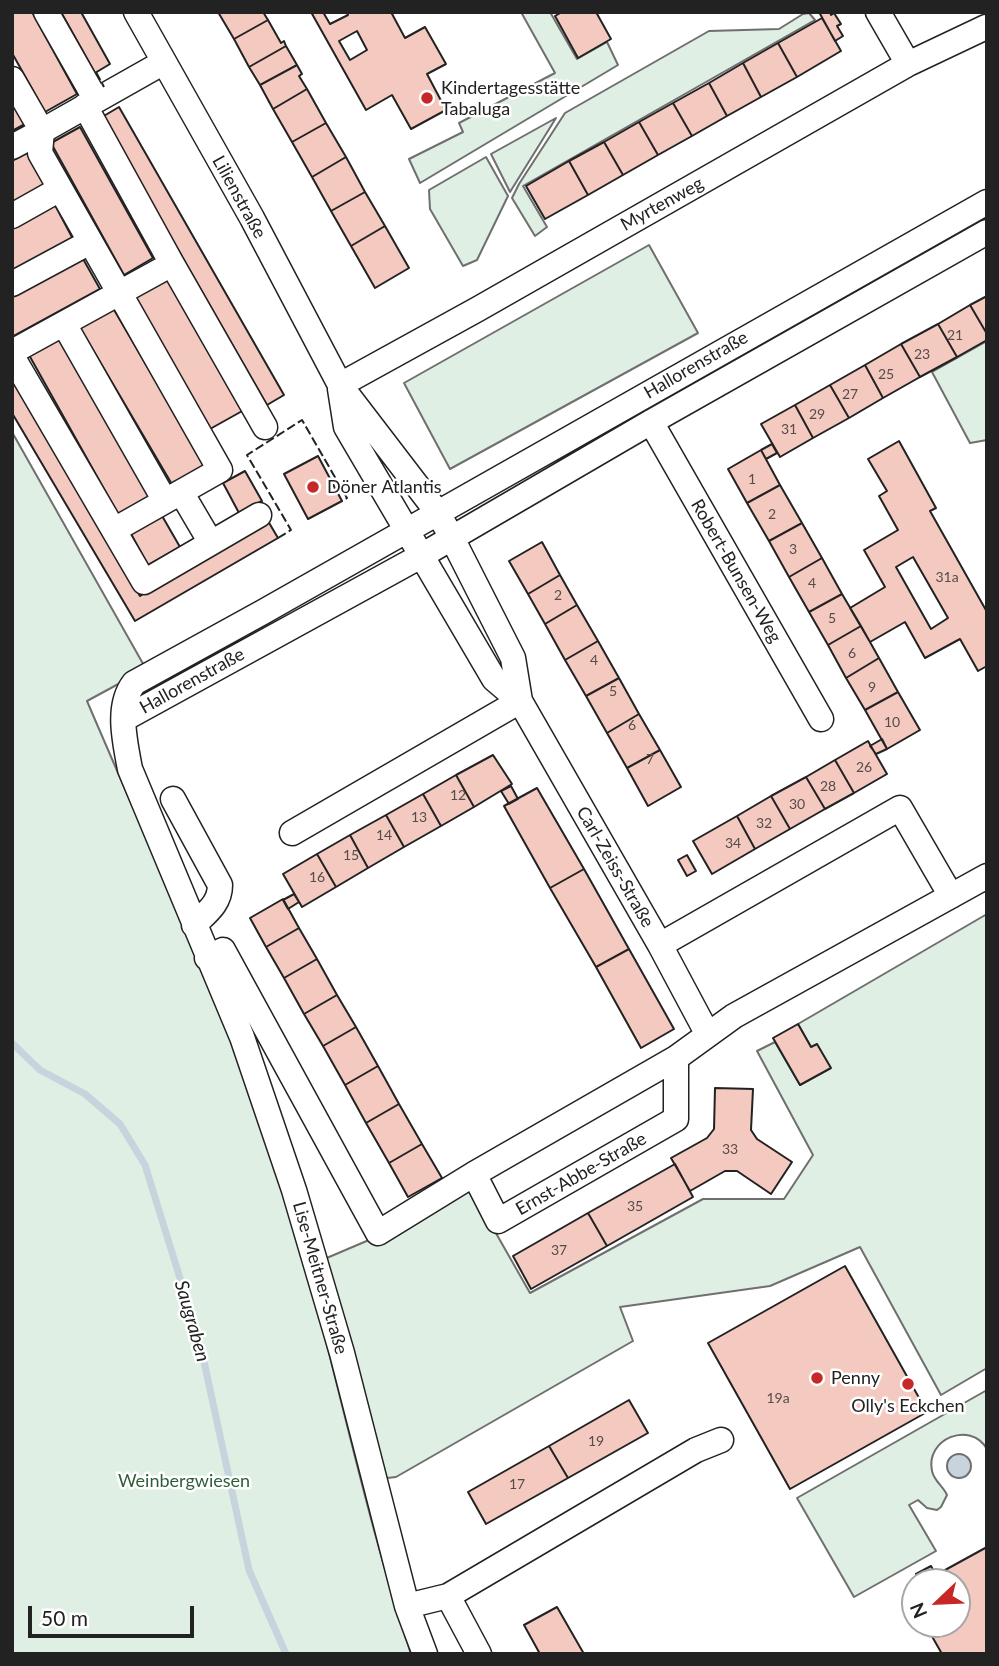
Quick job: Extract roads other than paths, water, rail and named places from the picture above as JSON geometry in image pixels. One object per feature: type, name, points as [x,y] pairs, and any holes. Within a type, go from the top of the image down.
[{"type":"street","points":[[46,12],[172,264],[265,427]]},
{"type":"street","name":"Lilienstraße","points":[[136,12],[252,218],[340,385],[438,513],[452,538]]},
{"type":"street","points":[[878,12],[908,64]]},
{"type":"street","points":[[978,12],[986,27]]},
{"type":"street","name":"Myrtenweg","points":[[340,385],[908,64],[986,27]]},
{"type":"street","points":[[12,147],[164,62]]},
{"type":"street","points":[[12,79],[42,131],[40,153],[220,470],[114,530]]},
{"type":"street","points":[[12,216],[60,189]]},
{"type":"street","name":"Hallorenstraße","points":[[124,719],[127,692],[134,682],[987,202]]},
{"type":"street","name":"Hallorenstraße","points":[[124,719],[421,556],[987,232]]},
{"type":"street","points":[[12,284],[90,242]]},
{"type":"street","points":[[172,264],[12,354],[144,582],[259,515]]},
{"type":"street","points":[[64,324],[173,497],[211,543]]},
{"type":"street","name":"Lilienstraße","points":[[340,385],[346,427],[407,530]]},
{"type":"street","name":"Robert-Bunsen-Weg","points":[[651,422],[821,719]]},
{"type":"street","points":[[407,530],[421,556]]},
{"type":"street","name":"Carl-Zeiss-Straße","points":[[452,538],[513,658],[520,701]]},
{"type":"street","name":"Carl-Zeiss-Straße","points":[[421,556],[494,679],[520,701],[660,944],[707,1034]]},
{"type":"street","points":[[292,833],[520,701]]},
{"type":"street","name":"Lise-Meitner-Straße","points":[[124,719],[124,737],[130,769],[242,1037],[294,1190],[342,1353],[407,1606],[425,1654]]},
{"type":"street","points":[[173,799],[220,886],[220,896],[194,925]]},
{"type":"street","points":[[660,944],[900,808],[951,896]]},
{"type":"street","points":[[207,958],[223,950],[379,1233],[474,1174],[676,1058],[734,1016],[987,876]]},
{"type":"street","name":"Ernst-Abbe-Straße","points":[[474,1174],[498,1222],[676,1119],[676,1058]]},
{"type":"street","points":[[407,1606],[448,1596],[696,1450],[721,1440]]},
{"type":"street","points":[[448,1596],[479,1654]]},
{"type":"waterway","name":"Saugraben","points":[[12,1043],[40,1070],[85,1094],[120,1124],[145,1165],[200,1343],[249,1570],[286,1654]]},
{"type":"place","name":"Kindertagesstätte Tabaluga","points":[[427,98]]},
{"type":"place","name":"Döner Atlantis","points":[[313,487]]},
{"type":"place","name":"Penny","points":[[817,1378]]},
{"type":"place","name":"Olly's Eckchen","points":[[908,1384]]},
{"type":"park label","name":"Weinbergwiesen","points":[[184,1481]]}]
